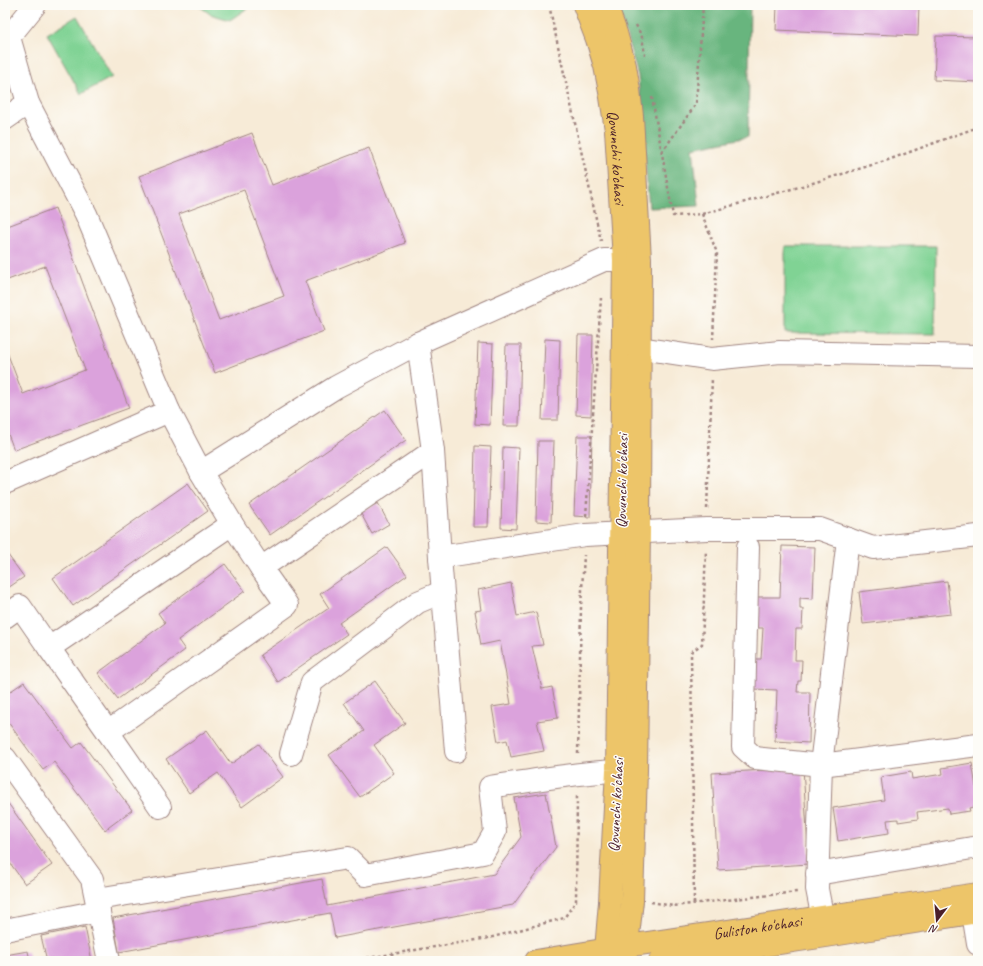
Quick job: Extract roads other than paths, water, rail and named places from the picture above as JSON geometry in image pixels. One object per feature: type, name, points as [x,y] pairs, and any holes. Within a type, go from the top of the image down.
[{"type":"main road","name":"Qovunchi ko'chasi","points":[[584,5],[605,66],[611,97],[616,130],[623,260],[630,533],[627,770],[611,874],[610,902],[616,956]]},
{"type":"main road","name":"Qovunchi ko'chasi","points":[[606,5],[616,33],[624,66],[632,116],[623,260],[640,348],[630,533]]},
{"type":"main road","name":"Guliston ko'chasi","points":[[536,961],[616,956],[976,906]]},
{"type":"main road","name":"Guliston ko'chasi","points":[[660,961],[824,926]]},
{"type":"street","points":[[35,5],[9,37],[28,103],[86,214],[169,411],[201,472],[232,524],[287,605],[108,732]]},
{"type":"street","points":[[5,119],[28,103]]},
{"type":"street","points":[[201,472],[336,387],[418,343],[623,260]]},
{"type":"street","points":[[418,343],[433,452],[442,592],[456,751]]},
{"type":"street","points":[[640,348],[712,359],[780,352],[978,356]]},
{"type":"street","points":[[5,483],[169,411]]},
{"type":"street","points":[[261,568],[433,452]]},
{"type":"street","points":[[49,648],[232,524]]},
{"type":"street","points":[[440,557],[585,535],[707,529],[820,529],[873,548],[978,536]]},
{"type":"street","points":[[824,926],[817,889],[821,765],[848,539]]},
{"type":"street","points":[[748,547],[743,747],[754,758],[821,765],[978,745]]},
{"type":"street","points":[[291,754],[312,682],[418,602],[442,592]]},
{"type":"street","points":[[5,617],[20,606],[160,807]]},
{"type":"street","points":[[5,758],[92,879],[109,961]]},
{"type":"street","points":[[5,930],[98,905],[348,858],[365,875],[483,853],[495,832],[490,787],[577,774],[627,770]]},
{"type":"street","points":[[817,874],[978,847]]},
{"type":"street","points":[[976,906],[978,944]]}]
